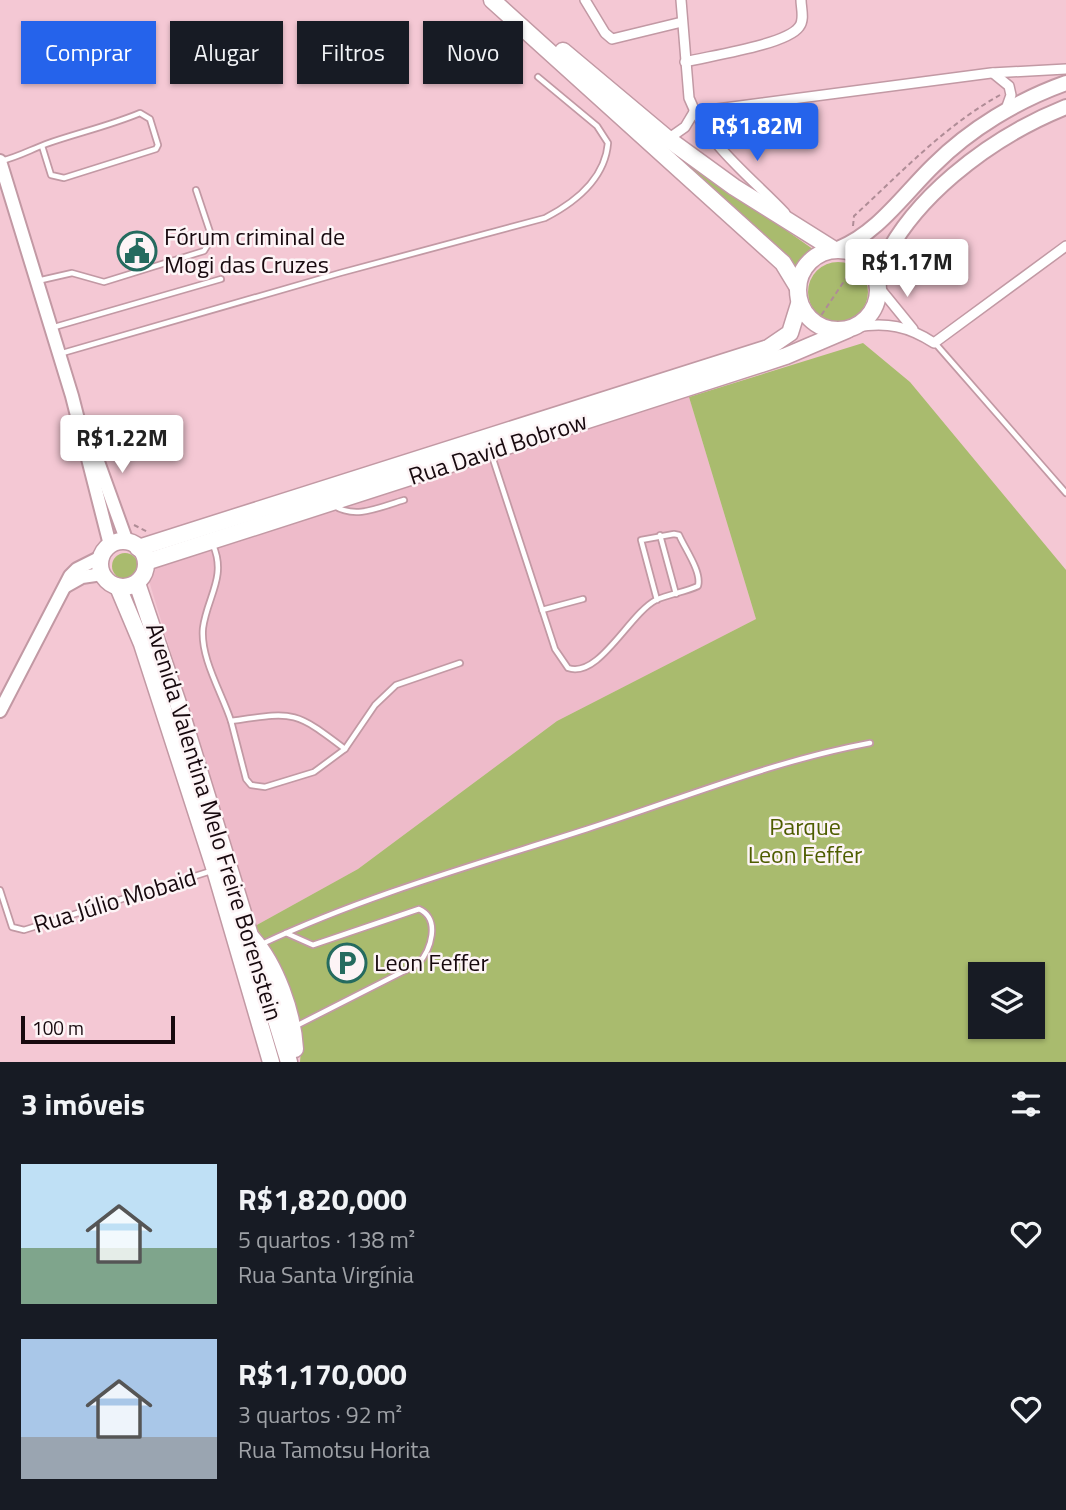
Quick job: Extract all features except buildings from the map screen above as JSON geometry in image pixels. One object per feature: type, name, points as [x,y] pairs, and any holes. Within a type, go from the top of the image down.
[{"type":"highway","points":[[492,0],[668,139],[798,229],[835,249],[861,257],[877,283],[873,307],[852,329],[833,330],[817,324],[799,304]]},
{"type":"highway","points":[[506,0],[548,45],[783,263],[797,286]]},
{"type":"highway","points":[[797,286],[808,262],[835,249]]},
{"type":"highway","name":"Rua David Bobrow","points":[[137,550],[774,346],[793,329],[799,304],[797,286]]},
{"type":"highway","name":"Rua David Bobrow","points":[[137,550],[211,541],[786,356],[852,329]]},
{"type":"highway","points":[[137,550],[144,573],[136,583],[118,587],[102,574],[105,551],[137,550]]},
{"type":"highway","name":"Avenida Valentina Melo Freire Borenstein","points":[[136,583],[182,715],[288,1060]]},
{"type":"highway","name":"Avenida Valentina Melo Freire Borenstein","points":[[118,587],[142,645],[215,870],[268,1054]]},
{"type":"highway","points":[[253,939],[277,978],[295,1050],[288,1060],[275,1060],[268,1054]]},
{"type":"main road","points":[[835,249],[867,233],[935,163],[1002,113],[1066,83]]},
{"type":"main road","points":[[877,283],[895,238],[952,176],[1004,137],[1066,107]]},
{"type":"main road","points":[[0,161],[2,177],[51,328],[80,429],[105,551],[76,569],[0,711]]},
{"type":"main road","points":[[80,429],[92,445],[137,550]]},
{"type":"main road","points":[[66,586],[82,577],[102,574]]},
{"type":"street","points":[[585,0],[605,33],[612,39],[682,22]]},
{"type":"street","points":[[681,0],[689,98],[694,112],[713,140],[798,229]]},
{"type":"street","points":[[685,62],[779,39],[795,31],[802,19],[801,0]]},
{"type":"street","points":[[694,112],[991,73],[1066,69]]},
{"type":"street","points":[[991,73],[1003,78],[1010,89],[1009,103],[1002,113]]},
{"type":"street","points":[[668,139],[685,127],[694,112]]},
{"type":"street","points":[[852,329],[886,324],[914,331],[934,343],[1066,246]]},
{"type":"street","points":[[877,283],[914,331]]},
{"type":"lane","points":[[59,354],[545,218],[568,206],[591,184],[605,158],[608,143],[597,126],[538,77]]},
{"type":"lane","points":[[0,161],[27,155],[42,146],[139,113],[150,119],[158,145],[156,149],[64,178],[51,175],[42,146]]},
{"type":"lane","points":[[36,281],[72,273],[104,282],[204,251],[212,238],[196,190]]},
{"type":"lane","points":[[51,328],[221,279]]},
{"type":"lane","points":[[934,343],[1066,493]]},
{"type":"lane","points":[[490,451],[542,610],[562,661],[568,667],[579,670],[592,666],[643,609],[657,600],[698,586],[699,578],[679,535],[643,537],[640,544],[657,600]]},
{"type":"lane","points":[[329,503],[351,514],[404,500]]},
{"type":"lane","points":[[660,535],[676,594]]},
{"type":"lane","points":[[211,541],[218,557],[219,575],[203,629],[205,649],[231,721],[246,779],[257,788],[314,772],[345,749],[375,705],[396,685],[460,663]]},
{"type":"lane","points":[[542,610],[583,599]]},
{"type":"lane","points":[[231,721],[292,715],[305,719],[345,749]]},
{"type":"lane","points":[[253,939],[285,933],[448,873],[710,786],[808,757],[870,743]]},
{"type":"lane","name":"Rua Júlio Mobaid","points":[[0,890],[15,929],[24,930],[215,870]]},
{"type":"lane","points":[[285,933],[313,945],[419,909],[426,913],[432,931],[428,951],[418,964],[290,1029]]},
{"type":"shaded area","points":[[689,397],[756,619],[557,721],[358,869],[255,926],[149,581],[154,566]]},
{"type":"green space","points":[[669,148],[817,252],[798,272],[665,151]]},
{"type":"green space","points":[[832,262],[844,262],[860,270],[866,280],[866,304],[860,314],[844,322],[832,322],[816,314],[808,298],[808,286],[816,270]]},
{"type":"green space","name":"Parque Leon Feffer","points":[[863,343],[910,382],[1066,570],[1066,1062],[300,1062],[299,1026],[290,990],[274,956],[255,926],[358,869],[557,721],[756,619],[689,397]]},
{"type":"green space","points":[[125,553],[134,557],[138,566],[134,575],[125,579],[116,575],[112,566],[116,557]]},
{"type":"place","name":"Fórum criminal de Mogi das Cruzes","points":[[137,251]]},
{"type":"place","name":"Leon Feffer","points":[[347,963]]}]
